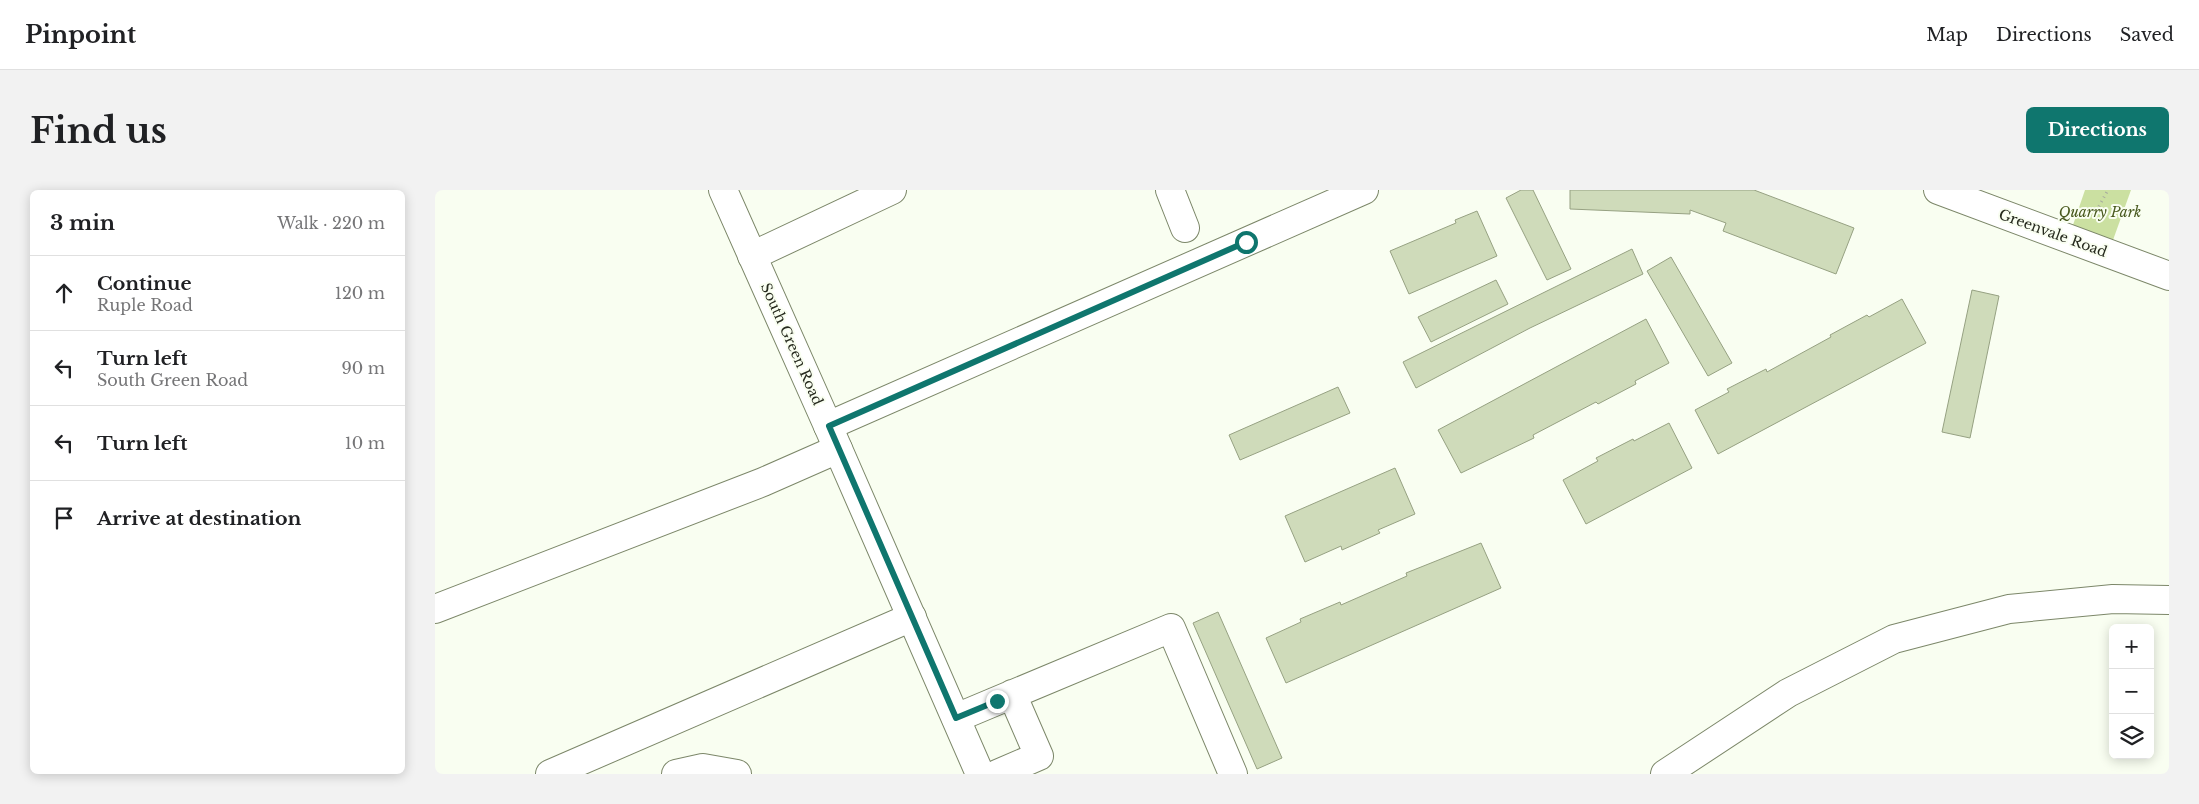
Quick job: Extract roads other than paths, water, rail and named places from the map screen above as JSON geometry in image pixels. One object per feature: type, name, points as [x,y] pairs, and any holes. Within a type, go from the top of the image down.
[{"type":"street","name":"South Green Road","points":[[723,190],[979,772]]},
{"type":"street","points":[[752,256],[892,190]]},
{"type":"street","points":[[1170,190],[1185,228]]},
{"type":"street","points":[[435,609],[763,482],[833,437],[1364,190]]},
{"type":"street","name":"Greenvale Road","points":[[1937,190],[2169,276]]},
{"type":"street","points":[[1665,774],[1787,693],[1894,639],[2009,610],[2113,599],[2169,600]]},
{"type":"street","points":[[550,774],[912,617]]},
{"type":"street","points":[[956,718],[1171,628],[1233,774]]},
{"type":"street","points":[[979,772],[1039,756],[1012,694]]},
{"type":"street","points":[[677,774],[703,768],[737,774]]},
{"type":"park label","name":"Quarry Park","points":[[2100,212]]}]
